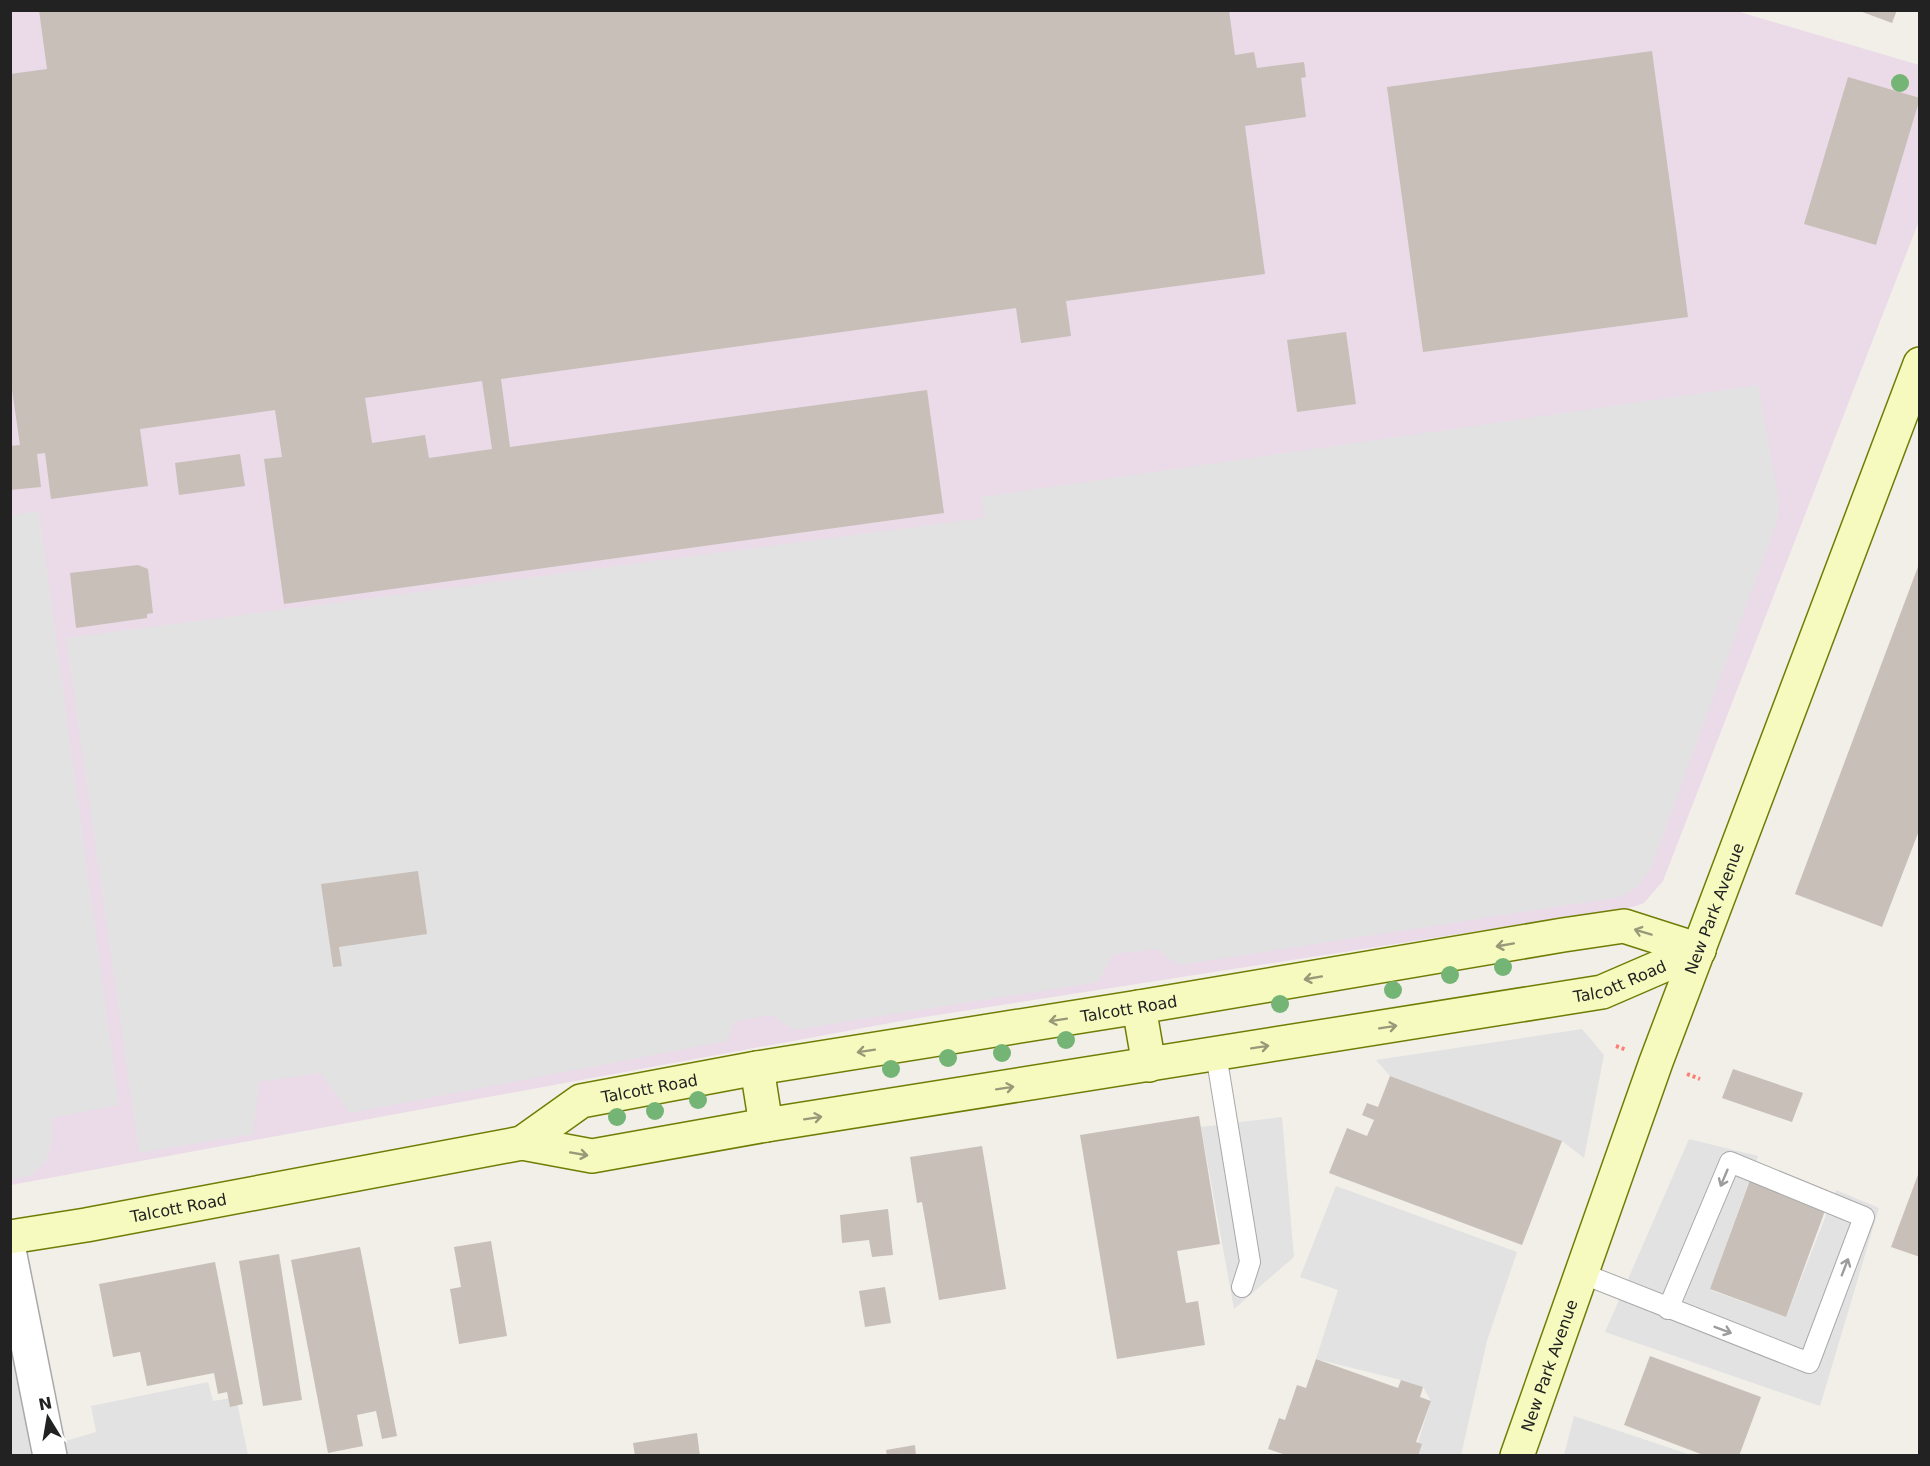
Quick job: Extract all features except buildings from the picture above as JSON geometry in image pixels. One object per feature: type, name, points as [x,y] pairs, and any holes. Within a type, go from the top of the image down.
[{"type":"street","name":"New Park Avenue","points":[[1516,1455],[1656,1062],[1918,376]]},
{"type":"street","name":"Talcott Road","points":[[522,1143],[581,1101],[757,1068],[1624,926],[1699,950]]},
{"type":"street","name":"Talcott Road","points":[[10,1237],[86,1225],[522,1143],[592,1156],[766,1125],[1602,992],[1699,950]]},
{"type":"street","points":[[1139,1007],[1149,1065]]},
{"type":"street","points":[[757,1068],[766,1125]]},
{"type":"street","points":[[10,1255],[50,1455]]},
{"type":"lane","points":[[1216,1054],[1250,1262],[1242,1287]]},
{"type":"lane","points":[[1581,1273],[1668,1309],[1809,1363],[1864,1217],[1730,1162],[1668,1309]]},
{"type":"shaded area","points":[[1733,10],[1919,65],[1919,221],[1663,881],[1644,903],[1633,907],[912,1019],[11,1185],[11,11]]},
{"type":"shaded area","points":[[1758,385],[1779,501],[1777,522],[1652,866],[1640,884],[1621,897],[1179,965],[1156,949],[1114,954],[1098,982],[793,1030],[772,1015],[735,1021],[727,1041],[350,1113],[320,1073],[259,1082],[253,1134],[139,1153],[66,638],[984,518],[981,497]]},
{"type":"shaded area","points":[[39,511],[119,1105],[51,1118],[53,1136],[46,1161],[31,1175],[11,1179],[10,515]]},
{"type":"shaded area","points":[[1582,1029],[1604,1055],[1584,1158],[1562,1141],[1390,1076],[1376,1060]]},
{"type":"shaded area","points":[[1282,1117],[1294,1257],[1234,1309],[1201,1127]]},
{"type":"shaded area","points":[[1689,1139],[1758,1156],[1710,1290],[1786,1317],[1836,1190],[1879,1208],[1820,1406],[1605,1332]]},
{"type":"shaded area","points":[[1336,1186],[1517,1252],[1487,1341],[1461,1455],[1414,1455],[1431,1401],[1423,1387],[1316,1359],[1338,1290],[1300,1277]]},
{"type":"shaded area","points":[[10,1279],[49,1455],[11,1456]]},
{"type":"shaded area","points":[[208,1382],[213,1401],[236,1397],[248,1455],[51,1456],[49,1446],[96,1432],[91,1406]]},
{"type":"shaded area","points":[[1574,1416],[1691,1455],[1564,1455]]}]
